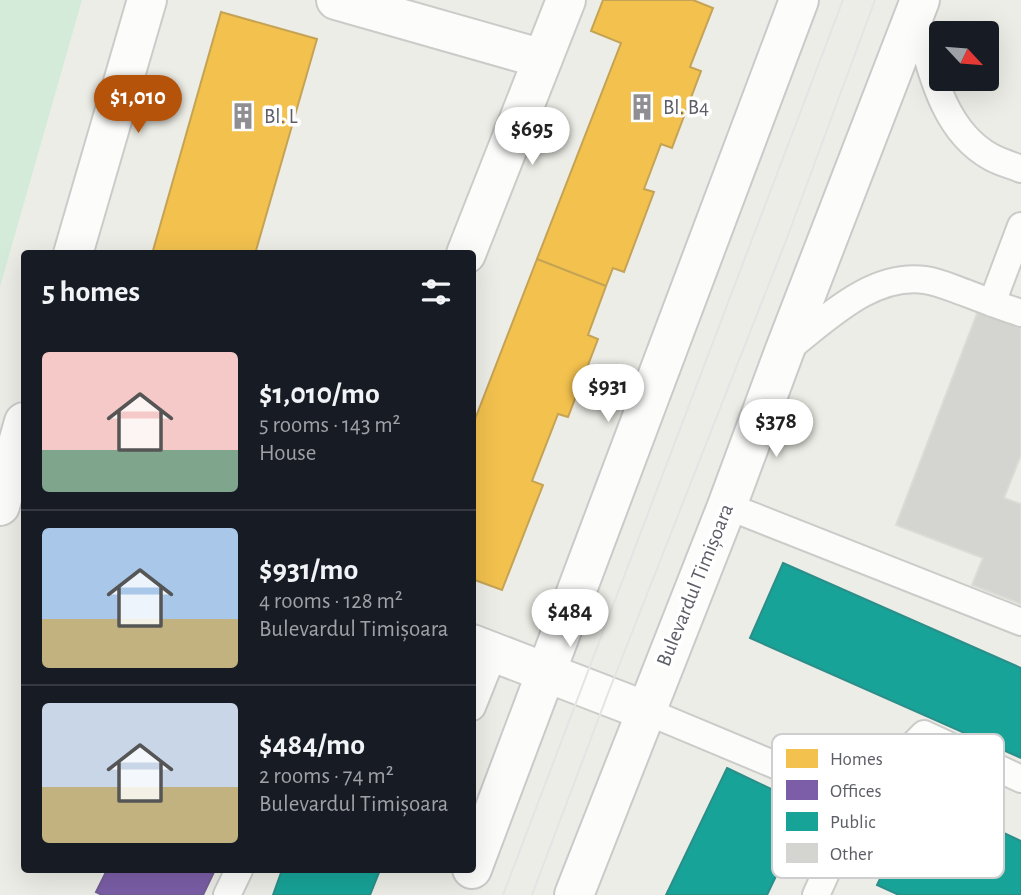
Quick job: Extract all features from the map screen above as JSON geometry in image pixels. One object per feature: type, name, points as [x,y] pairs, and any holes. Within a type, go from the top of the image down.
[{"type":"main road","points":[[74,250],[147,0]]},
{"type":"main road","points":[[468,250],[566,0]]},
{"type":"main road","points":[[476,858],[799,0]]},
{"type":"main road","points":[[350,2],[543,59]]},
{"type":"main road","name":"Bulevardul Timișoara","points":[[574,895],[727,506],[918,6]]},
{"type":"main road","points":[[0,506],[21,432]]},
{"type":"main road","points":[[483,648],[646,711]]},
{"type":"main road","points":[[463,895],[471,873]]},
{"type":"lane","points":[[918,6],[939,92],[949,113],[973,144],[991,157],[1021,169]]},
{"type":"lane","points":[[992,303],[1021,226]]},
{"type":"lane","points":[[784,352],[858,295],[884,284],[906,279],[943,284],[1021,313]]},
{"type":"lane","points":[[727,506],[1021,622]]},
{"type":"lane","points":[[476,686],[483,648]]},
{"type":"lane","points":[[646,711],[772,764]]},
{"type":"lane","points":[[1004,771],[1021,779]]},
{"type":"lane","points":[[227,895],[238,873]]},
{"type":"lane","points":[[816,895],[824,878]]},
{"type":"green space","points":[[0,0],[82,0],[0,287]]},
{"type":"building: Homes","name":"Bl. B4","points":[[603,0],[693,0],[713,8],[690,67],[701,71],[672,148],[661,144],[644,189],[654,192],[624,272],[613,268],[606,286],[537,259],[621,43],[591,31]]},
{"type":"building: Homes","name":"Bl. L","points":[[221,12],[317,39],[256,250],[153,250]]},
{"type":"building: Homes","points":[[537,259],[606,286],[588,335],[598,339],[568,417],[558,414],[532,481],[543,485],[502,590],[476,580],[476,417]]},
{"type":"building: Offices","points":[[106,873],[214,873],[203,895],[102,895],[96,892]]},
{"type":"building: Public","points":[[783,563],[1021,668],[1021,758],[1004,750],[1004,734],[967,734],[750,638]]},
{"type":"building: Public","points":[[727,768],[772,789],[772,878],[775,878],[767,895],[666,895]]},
{"type":"building: Public","points":[[1004,833],[1021,841],[1021,895],[899,895],[877,885],[880,878],[1004,878]]},
{"type":"building: Public","points":[[281,873],[379,873],[370,895],[273,895]]},
{"type":"building: Other","points":[[978,311],[1021,328],[1021,455],[1004,498],[1021,504],[1021,604],[972,585],[983,558],[896,525]]},
{"type":"tram line","points":[[503,895],[843,0]]},
{"type":"tram line","points":[[532,895],[787,238],[875,0]]},
{"type":"place","name":"Bl. B4","points":[[642,107]]},
{"type":"place","name":"Bl. L","points":[[243,116]]}]
